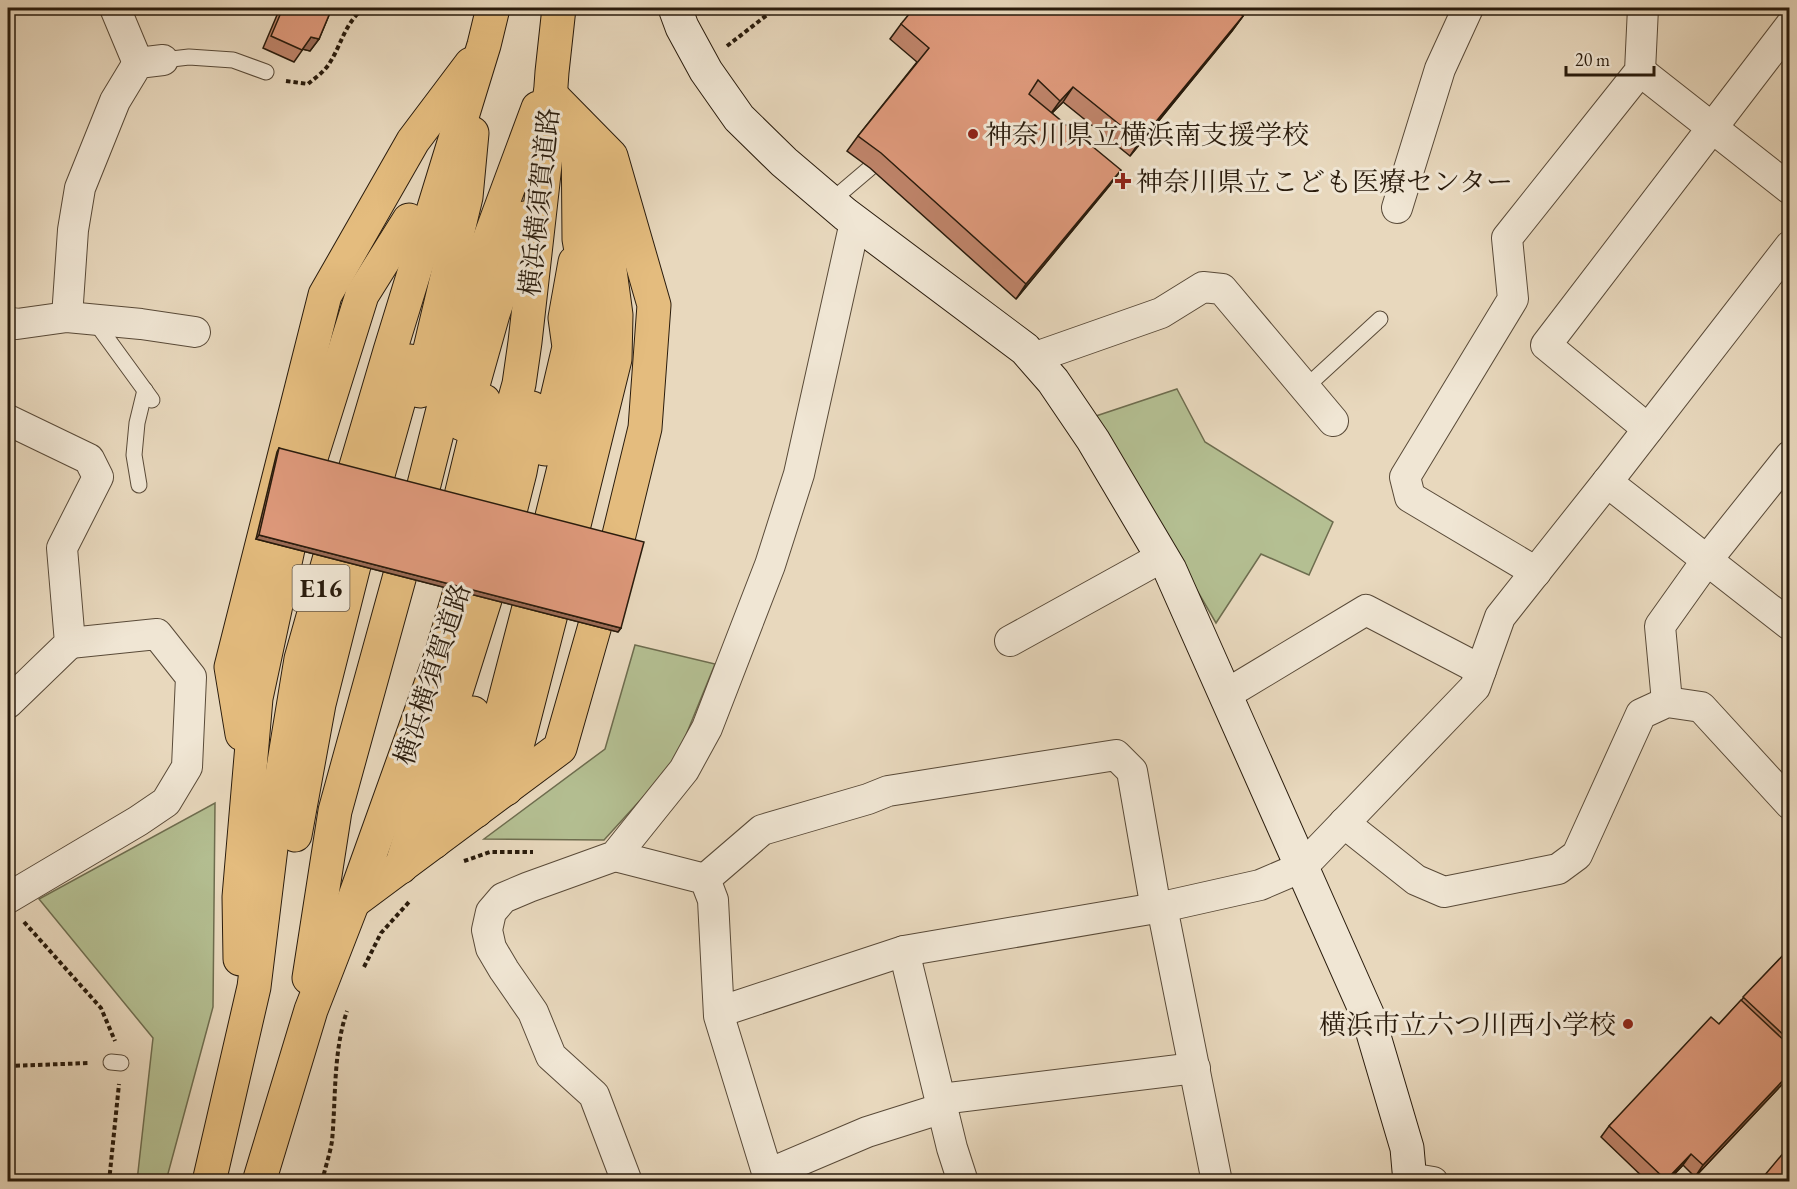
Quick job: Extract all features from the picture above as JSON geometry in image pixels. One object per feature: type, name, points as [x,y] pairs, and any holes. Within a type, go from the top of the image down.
[{"type":"highway","name":"E16","points":[[209,1182],[235,1068],[248,995],[301,660],[390,351],[467,121],[493,8]]},
{"type":"highway","name":"横浜横須賀道路","points":[[259,1182],[311,1010],[353,902],[440,659],[519,384],[546,156],[568,107],[559,8]]},
{"type":"highway","points":[[249,777],[231,667],[325,295],[413,141],[484,45]]},
{"type":"highway","points":[[476,811],[596,338],[579,239],[568,107]]},
{"type":"highway","points":[[353,902],[561,748],[608,580],[645,428],[654,305],[611,156],[568,107]]},
{"type":"highway","points":[[297,1056],[335,811],[413,528],[479,267],[568,107]]},
{"type":"highway","points":[[506,789],[615,359],[616,315],[568,107]]},
{"type":"highway","points":[[401,867],[499,555],[520,472],[547,326],[568,107]]},
{"type":"highway","points":[[348,763],[340,706],[389,522],[466,197],[467,121]]},
{"type":"highway","points":[[248,995],[239,897],[256,698],[300,494],[362,295],[467,121]]},
{"type":"highway","points":[[318,918],[338,876],[493,314],[546,156]]},
{"type":"highway","points":[[248,995],[268,744],[323,498],[409,220]]},
{"type":"highway","points":[[434,842],[518,563],[569,346],[566,318],[579,239]]},
{"type":"highway","points":[[369,858],[494,360],[516,246]]},
{"type":"street","points":[[80,318],[73,230],[80,188],[115,101],[150,61],[115,8]]},
{"type":"street","points":[[675,8],[682,27],[706,71],[739,118],[784,162],[830,202],[1025,349],[1053,381],[1093,440],[1170,570],[1368,1016],[1417,1180]]},
{"type":"street","points":[[1397,208],[1440,69],[1468,8]]},
{"type":"street","points":[[1536,572],[1410,496],[1405,477],[1513,299],[1507,238],[1640,71],[1642,8]]},
{"type":"street","points":[[1783,8],[1790,13]]},
{"type":"street","points":[[1648,429],[1546,345],[1790,26]]},
{"type":"street","points":[[1640,71],[1790,189]]},
{"type":"street","points":[[627,1182],[594,1095],[551,1056],[533,1012],[491,948],[487,930],[491,912],[503,898],[615,856],[684,770],[707,728],[771,565],[799,474],[855,222]]},
{"type":"street","points":[[719,1012],[904,951],[1159,908],[1260,885],[1302,867],[1475,687],[1500,617],[1790,246]]},
{"type":"street","points":[[1033,358],[1161,313],[1203,287],[1222,289],[1334,421]]},
{"type":"street","points":[[8,322],[17,324],[80,318],[195,332]]},
{"type":"street","points":[[8,420],[89,459],[98,477],[62,548],[69,643]]},
{"type":"street","points":[[1666,702],[1660,626],[1707,560],[1790,456]]},
{"type":"street","points":[[1607,482],[1790,625]]},
{"type":"street","points":[[1010,641],[1162,557]]},
{"type":"street","points":[[1226,695],[1366,610],[1481,670]]},
{"type":"street","points":[[8,703],[69,643],[157,634],[191,676],[186,767],[166,802],[15,909]]},
{"type":"street","points":[[1344,823],[1416,880],[1444,892],[1558,869],[1577,855],[1641,714],[1666,702],[1701,707],[1790,804]]},
{"type":"street","points":[[705,879],[762,830],[888,791],[1116,756],[1132,771],[1217,1182]]},
{"type":"street","points":[[615,856],[705,879]]},
{"type":"street","points":[[705,879],[713,900],[719,1012],[769,1178],[867,1132],[942,1103],[1195,1068]]},
{"type":"street","points":[[904,951],[963,1182]]},
{"type":"lane","points":[[150,61],[189,57],[232,60],[266,72]]},
{"type":"lane","points":[[830,202],[870,168]]},
{"type":"lane","points":[[80,318],[148,395],[137,423],[134,455],[139,485]]},
{"type":"lane","points":[[1306,387],[1380,319]]},
{"type":"path","points":[[266,72],[284,81],[308,84],[328,65],[354,15],[364,8]]},
{"type":"path","points":[[722,50],[776,8]]},
{"type":"path","points":[[458,863],[490,852],[537,852]]},
{"type":"path","points":[[363,968],[381,933],[411,900]]},
{"type":"path","points":[[15,909],[101,1008],[113,1034],[116,1063],[109,1182]]},
{"type":"path","points":[[322,1182],[332,1143],[335,1080],[343,1022],[347,1011]]},
{"type":"path","points":[[8,1066],[116,1063]]},
{"type":"green space","points":[[1177,389],[1205,442],[1333,522],[1309,575],[1261,554],[1216,623],[1096,416]]},
{"type":"green space","points":[[635,645],[715,664],[675,762],[604,840],[484,839],[605,749]]},
{"type":"green space","points":[[215,803],[213,1007],[166,1181],[137,1181],[153,1038],[39,899]]},
{"type":"building","points":[[283,8],[332,8],[319,39],[311,37],[302,50],[271,36]]},
{"type":"building","points":[[914,8],[1234,8],[1243,16],[1140,141],[1073,87],[1060,101],[1038,80],[1029,94],[1121,170],[1026,284],[881,153],[858,136],[929,48],[901,24]]},
{"type":"building","points":[[279,448],[644,542],[621,628],[259,535]]},
{"type":"building","points":[[1790,948],[1790,1041],[1743,997]]},
{"type":"building","points":[[1741,1000],[1790,1046],[1790,1073],[1703,1165],[1691,1154],[1666,1180],[1609,1126],[1711,1017],[1719,1024]]},
{"type":"building","points":[[1790,1145],[1790,1182],[1759,1182]]},
{"type":"place","name":"神奈川県立横浜南支援学校","points":[[973,134]]},
{"type":"place","name":"神奈川県立こども医療センター","points":[[1123,181]]},
{"type":"place","name":"横浜市立六つ川西小学校","points":[[1628,1024]]}]
